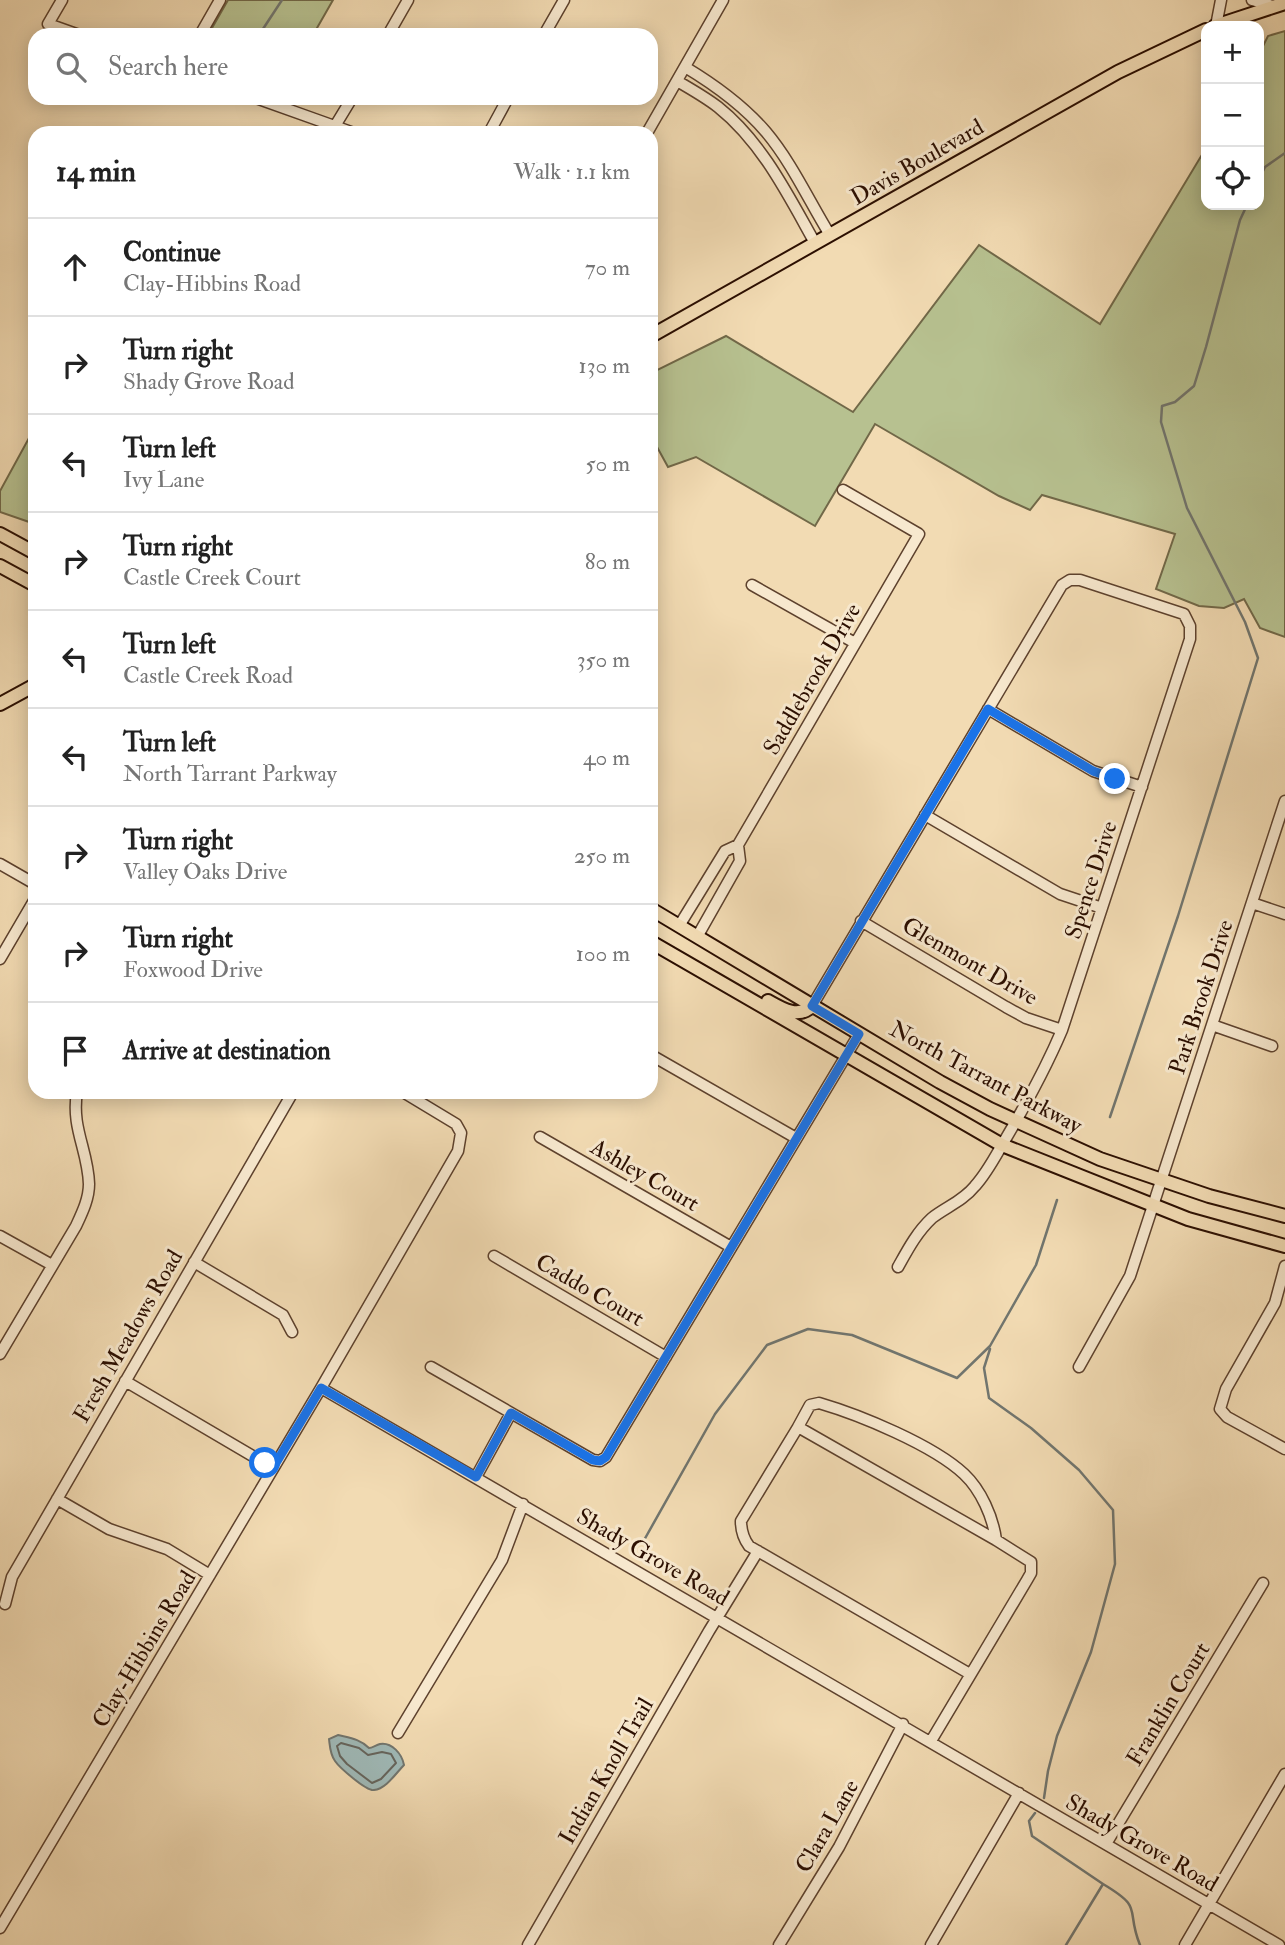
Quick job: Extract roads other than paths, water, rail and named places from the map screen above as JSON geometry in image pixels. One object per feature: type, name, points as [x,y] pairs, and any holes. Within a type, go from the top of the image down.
[{"type":"main road","points":[[1230,21],[1279,4]]},
{"type":"main road","name":"Davis Boulevard","points":[[658,332],[1118,72],[1201,32]]},
{"type":"main road","points":[[0,534],[28,550]]},
{"type":"main road","points":[[0,566],[28,581]]},
{"type":"main road","points":[[0,704],[28,689]]},
{"type":"main road","name":"North Tarrant Parkway","points":[[658,913],[940,1082],[1017,1122],[1100,1159],[1230,1202],[1285,1216]]},
{"type":"main road","name":"North Tarrant Parkway","points":[[658,946],[1002,1145],[1188,1219],[1285,1246]]},
{"type":"main road","points":[[716,980],[732,983],[755,993],[787,1011],[805,1012],[812,1006]]},
{"type":"street","points":[[59,28],[48,24],[62,0]]},
{"type":"street","points":[[204,28],[220,0]]},
{"type":"street","points":[[392,28],[408,0]]},
{"type":"street","points":[[548,28],[564,0]]},
{"type":"street","points":[[651,126],[723,0]]},
{"type":"street","points":[[1216,21],[1221,0]]},
{"type":"street","points":[[1252,0],[1279,4]]},
{"type":"street","points":[[685,67],[728,96],[766,132],[830,235]]},
{"type":"street","points":[[677,81],[717,106],[749,138],[775,173],[815,243]]},
{"type":"street","points":[[276,105],[335,126],[348,105]]},
{"type":"street","points":[[493,126],[505,105]]},
{"type":"street","name":"Saddlebrook Drive","points":[[679,926],[725,851],[738,845],[919,534],[843,489]]},
{"type":"street","name":"Spence Drive","points":[[898,1267],[915,1237],[934,1216],[958,1202],[975,1187],[1017,1122],[1062,1030],[1190,639],[1188,619],[1180,611],[1080,580],[1070,580],[1062,585],[988,709]]},
{"type":"street","points":[[752,586],[855,643]]},
{"type":"street","points":[[812,1006],[988,709],[1093,771],[1142,787]]},
{"type":"street","name":"Park Brook Drive","points":[[1079,1367],[1130,1276],[1285,801]]},
{"type":"street","points":[[925,815],[1060,894],[1102,908]]},
{"type":"street","name":"Saddlebrook Drive","points":[[697,937],[740,861],[738,845]]},
{"type":"street","points":[[0,864],[28,880]]},
{"type":"street","points":[[710,875],[727,885]]},
{"type":"street","points":[[1252,903],[1285,914]]},
{"type":"street","points":[[0,959],[28,911]]},
{"type":"street","name":"Glenmont Drive","points":[[861,921],[1026,1018],[1062,1030]]},
{"type":"street","points":[[1212,1025],[1272,1046]]},
{"type":"street","points":[[430,1367],[593,1460],[600,1461],[610,1453],[859,1034]]},
{"type":"street","points":[[658,1059],[796,1138]]},
{"type":"street","points":[[0,1354],[76,1226],[84,1207],[89,1186],[86,1161],[75,1123],[76,1099]]},
{"type":"street","name":"Fresh Meadows Road","points":[[5,1604],[12,1577],[289,1099]]},
{"type":"street","points":[[321,1388],[458,1151],[461,1133],[456,1124],[415,1099]]},
{"type":"street","name":"Ashley Court","points":[[540,1137],[731,1247]]},
{"type":"street","points":[[0,1236],[52,1265]]},
{"type":"street","name":"Caddo Court","points":[[494,1256],[666,1357]]},
{"type":"street","points":[[194,1262],[283,1315],[292,1332]]},
{"type":"street","points":[[1285,1266],[1273,1310],[1226,1389],[1220,1409],[1227,1417],[1285,1449]]},
{"type":"street","points":[[125,1381],[273,1468]]},
{"type":"street","name":"Clay-Hibbins Road","points":[[0,1928],[321,1388]]},
{"type":"street","name":"Shady Grove Road","points":[[321,1388],[1279,1945]]},
{"type":"street","points":[[970,1674],[749,1546],[741,1531],[741,1521],[810,1405],[819,1403],[874,1422],[930,1451],[964,1474],[994,1522],[996,1540]]},
{"type":"street","points":[[476,1477],[511,1413]]},
{"type":"street","points":[[798,1427],[1031,1562],[1031,1573],[931,1741]]},
{"type":"street","points":[[57,1499],[109,1529],[167,1549],[210,1575]]},
{"type":"street","points":[[398,1733],[502,1560],[523,1504]]},
{"type":"street","name":"Indian Knoll Trail","points":[[528,1945],[758,1551]]},
{"type":"street","name":"Franklin Court","points":[[1106,1844],[1263,1583]]},
{"type":"street","name":"Clara Lane","points":[[779,1945],[839,1847],[903,1724]]},
{"type":"street","points":[[1185,1945],[1285,1774]]},
{"type":"street","points":[[931,1945],[1019,1793]]},
{"type":"water","points":[[338,1735],[358,1741],[369,1748],[380,1744],[389,1745],[399,1753],[404,1765],[383,1787],[370,1790],[333,1758],[329,1739]]},
{"type":"waterway","points":[[264,28],[282,0]]},
{"type":"waterway","points":[[1264,169],[1285,153]]},
{"type":"waterway","points":[[1110,1117],[1178,916],[1258,658],[1245,622],[1187,508],[1161,422],[1162,406],[1175,402],[1194,386],[1245,210]]},
{"type":"waterway","points":[[643,1542],[715,1414],[767,1345],[808,1329],[852,1335],[957,1378],[990,1346],[1036,1265],[1057,1200]]},
{"type":"waterway","points":[[990,1349],[984,1368],[989,1398],[1031,1428],[1079,1470],[1113,1510],[1115,1564],[1091,1652],[1057,1736],[1044,1798]]},
{"type":"waterway","points":[[1035,1813],[1029,1821],[1032,1836],[1103,1884],[1066,1945]]},
{"type":"waterway","points":[[1103,1884],[1129,1905],[1140,1945]]}]
